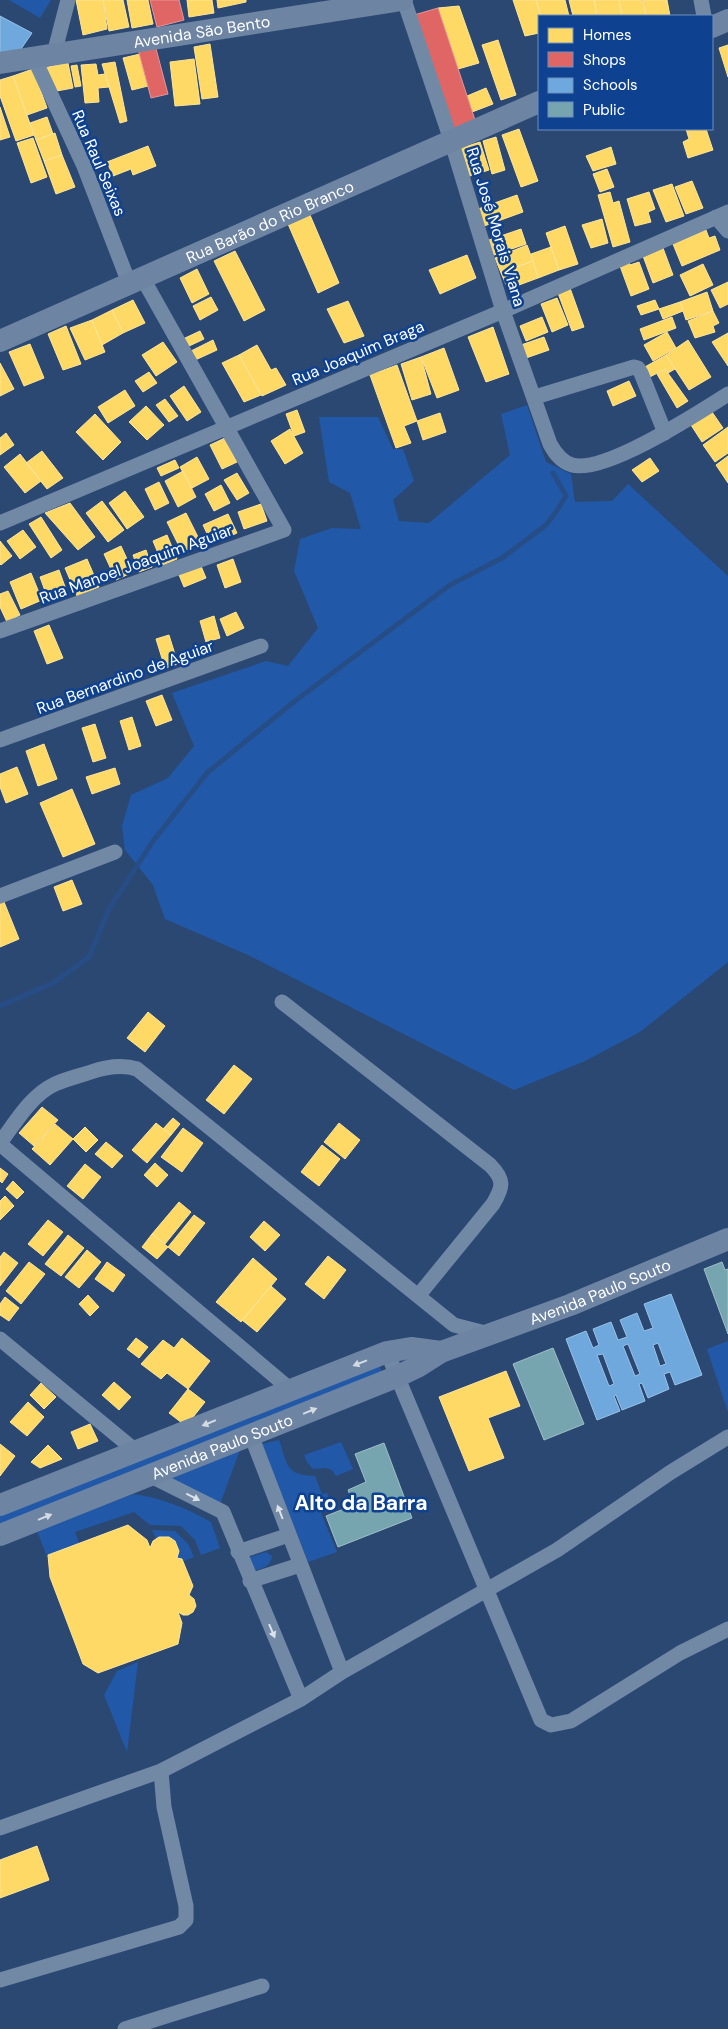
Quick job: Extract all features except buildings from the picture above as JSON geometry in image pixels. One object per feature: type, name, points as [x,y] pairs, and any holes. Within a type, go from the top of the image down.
[{"type":"street","points":[[44,56],[68,0]]},
{"type":"street","name":"Avenida São Bento","points":[[0,63],[403,0]]},
{"type":"street","name":"Rua José Morais Viana","points":[[403,0],[451,140],[503,311],[550,444],[562,461],[572,465],[587,466],[600,463],[665,433]]},
{"type":"street","points":[[701,0],[704,15]]},
{"type":"street","points":[[713,27],[728,20]]},
{"type":"street","name":"Rua Raul Seixas","points":[[44,56],[84,166],[136,280],[227,427],[284,530]]},
{"type":"street","name":"Rua Barão do Rio Branco","points":[[0,341],[538,102]]},
{"type":"street","points":[[722,215],[728,231]]},
{"type":"street","name":"Rua Joaquim Braga","points":[[0,523],[503,311],[722,215]]},
{"type":"street","points":[[535,398],[634,367],[641,373],[665,433],[726,399]]},
{"type":"street","name":"Rua Manoel Joaquim Aguiar","points":[[0,631],[284,530]]},
{"type":"street","name":"Rua Bernardino de Aguiar","points":[[0,740],[262,646]]},
{"type":"street","points":[[0,896],[115,852]]},
{"type":"street","points":[[282,1002],[490,1165],[500,1178],[502,1184],[500,1192],[493,1204],[418,1296]]},
{"type":"street","points":[[291,1390],[0,1144],[20,1115],[38,1096],[53,1085],[112,1066],[130,1066],[136,1069],[454,1325],[489,1334]]},
{"type":"street","name":"Avenida Paulo Souto","points":[[0,1535],[396,1377],[419,1366],[441,1352],[570,1305],[728,1239]]},
{"type":"street","points":[[0,1340],[137,1452]]},
{"type":"street","name":"Avenida Paulo Souto","points":[[0,1505],[387,1352],[411,1348],[441,1352]]},
{"type":"street","points":[[387,1352],[538,1716],[545,1723],[551,1725],[571,1721],[680,1653],[728,1629]]},
{"type":"street","points":[[251,1435],[342,1672]]},
{"type":"street","points":[[0,1828],[161,1771],[301,1699],[342,1672],[557,1550],[671,1472],[728,1437]]},
{"type":"street","points":[[150,1475],[223,1512],[250,1581],[301,1699]]},
{"type":"street","points":[[238,1552],[289,1535]]},
{"type":"street","points":[[250,1581],[300,1564]]},
{"type":"street","points":[[0,1980],[171,1930],[183,1924],[187,1914],[186,1906],[164,1807],[161,1771]]},
{"type":"street","points":[[125,2029],[262,1986]]},
{"type":"shaded area","points":[[9,0],[51,0],[40,18]]},
{"type":"shaded area","points":[[527,405],[546,462],[571,474],[575,502],[612,501],[628,484],[728,576],[728,962],[640,1032],[585,1061],[514,1090],[248,955],[165,919],[153,885],[125,850],[122,826],[131,795],[168,778],[194,746],[172,693],[266,661],[288,666],[318,628],[294,571],[300,539],[332,528],[361,529],[350,493],[329,482],[319,417],[378,417],[393,449],[403,449],[414,481],[393,500],[399,521],[429,523],[510,455],[501,414]]},
{"type":"shaded area","points":[[728,1341],[728,1412],[707,1349]]},
{"type":"shaded area","points":[[377,1365],[382,1373],[0,1527],[0,1513]]},
{"type":"shaded area","points":[[279,1440],[289,1467],[298,1473],[315,1476],[322,1494],[327,1493],[333,1509],[321,1513],[337,1552],[308,1562],[262,1444]]},
{"type":"shaded area","points":[[341,1442],[353,1469],[336,1476],[332,1470],[326,1468],[313,1469],[307,1462],[304,1455]]},
{"type":"shaded area","points":[[241,1447],[220,1504],[164,1478]]},
{"type":"shaded area","points":[[133,1494],[173,1504],[211,1522],[220,1548],[201,1555],[195,1540],[181,1526],[150,1525],[134,1512],[75,1532],[79,1543],[49,1562],[37,1531]]},
{"type":"shaded area","points":[[152,1530],[175,1531],[188,1544],[194,1557],[183,1561],[177,1558],[179,1551],[175,1541],[166,1537],[156,1539]]},
{"type":"shaded area","points":[[266,1552],[272,1556],[270,1563],[253,1571],[248,1558]]},
{"type":"shaded area","points":[[138,1662],[127,1752],[104,1695],[117,1671]]},
{"type":"waterway","points":[[0,1006],[53,983],[89,957],[109,909],[153,841],[207,773],[291,704],[450,585],[502,558],[546,525],[566,496],[553,473]]},
{"type":"district","name":"Alto da Barra","points":[[361,1503]]}]
